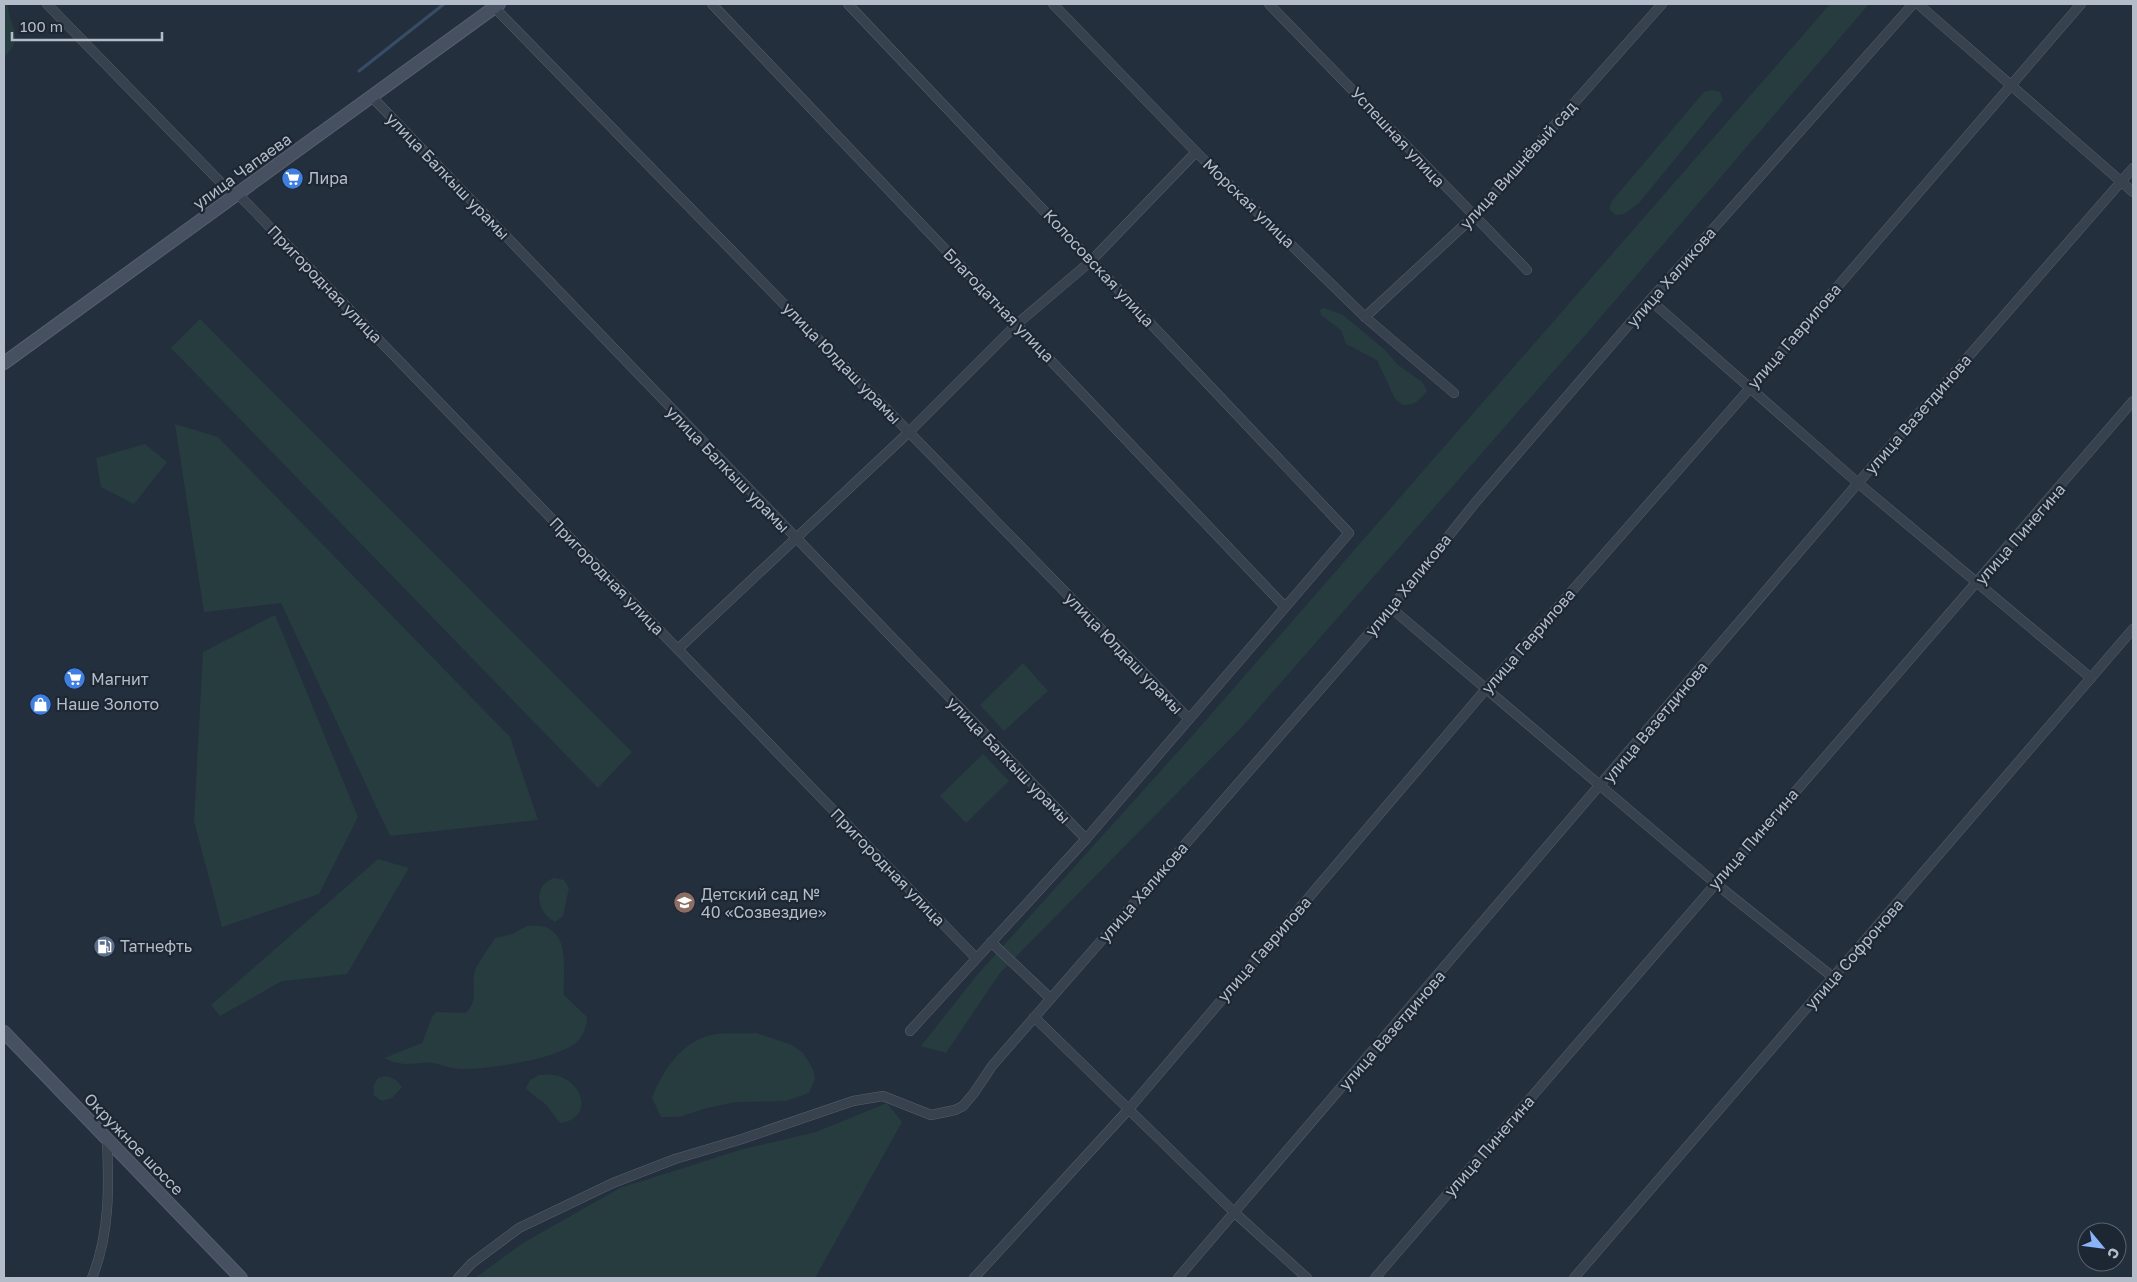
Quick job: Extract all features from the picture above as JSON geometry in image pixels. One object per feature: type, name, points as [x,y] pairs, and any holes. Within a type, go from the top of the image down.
[{"type":"street","name":"Пригородная улица","points":[[48,4],[678,649],[976,958]]},
{"type":"street","name":"Благодатная улица","points":[[712,4],[1286,607]]},
{"type":"street","name":"Колосовская улица","points":[[848,4],[1349,533],[1286,607]]},
{"type":"street","name":"Морская улица","points":[[1053,4],[1196,152],[1365,317],[1454,393]]},
{"type":"street","name":"Успешная улица","points":[[1269,4],[1527,270]]},
{"type":"street","name":"улица Вишнёвый сад","points":[[1365,317],[1473,216],[1662,4]]},
{"type":"street","name":"улица Халикова","points":[[458,1278],[472,1263],[519,1228],[613,1183],[675,1159],[742,1140],[853,1101],[883,1096],[930,1115],[955,1110],[963,1106],[992,1066],[1390,608],[1475,503],[1650,300],[1913,4]]},
{"type":"street","points":[[1918,4],[2133,192]]},
{"type":"street","name":"улица Гаврилова","points":[[974,1278],[1128,1110],[1486,689],[2081,4]]},
{"type":"street","name":"улица Чапаева","points":[[4,364],[496,5]]},
{"type":"street","name":"улица Юлдаш урамы","points":[[496,5],[1189,719]]},
{"type":"street","name":"улица Балкыш урамы","points":[[372,97],[796,540],[1086,839]]},
{"type":"street","points":[[678,649],[909,432],[1017,324],[1091,261],[1196,152]]},
{"type":"street","name":"улица Вазетдинова","points":[[1178,1278],[1858,483],[2133,168]]},
{"type":"street","points":[[1650,300],[1858,483],[2091,678]]},
{"type":"street","name":"улица Пинегина","points":[[1375,1278],[2133,401]]},
{"type":"street","points":[[910,1031],[1086,839],[1286,607]]},
{"type":"street","points":[[1390,608],[1715,883],[1834,978]]},
{"type":"street","name":"улица Софронова","points":[[1574,1278],[2133,629]]},
{"type":"street","points":[[991,942],[1050,998]]},
{"type":"street","points":[[1034,1017],[1235,1213],[1307,1278]]},
{"type":"street","name":"Окружное шоссе","points":[[4,1032],[241,1278]]},
{"type":"street","points":[[92,1278],[102,1248],[108,1214],[107,1139]]},
{"type":"green space","points":[[4,4],[8,4],[15,37],[11,50],[4,57]]},
{"type":"green space","points":[[1830,4],[1869,4],[1588,332],[1242,727],[1000,973],[946,1053],[921,1046],[977,975],[1193,735]]},
{"type":"green space","points":[[1712,90],[1720,92],[1723,100],[1639,203],[1624,214],[1616,215],[1609,209],[1612,201],[1704,92]]},
{"type":"green space","points":[[1324,308],[1343,315],[1385,350],[1398,365],[1422,382],[1427,391],[1417,402],[1412,404],[1403,405],[1395,399],[1377,360],[1346,344],[1341,330],[1321,315],[1320,310]]},
{"type":"green space","points":[[200,319],[632,752],[598,788],[171,348]]},
{"type":"green space","points":[[175,424],[218,437],[510,737],[538,820],[390,836],[281,603],[204,612]]},
{"type":"green space","points":[[145,444],[167,462],[134,504],[101,487],[96,458]]},
{"type":"green space","points":[[275,615],[358,817],[319,894],[222,927],[194,821],[203,652]]},
{"type":"green space","points":[[1023,663],[1048,691],[1004,731],[980,705]]},
{"type":"green space","points":[[983,754],[1009,781],[966,823],[940,796]]},
{"type":"green space","points":[[378,859],[409,868],[347,974],[282,981],[220,1016],[211,1005]]},
{"type":"green space","points":[[554,878],[564,880],[569,888],[563,916],[555,922],[544,912],[539,899],[542,887]]},
{"type":"green space","points":[[527,926],[545,927],[555,933],[560,940],[564,958],[564,995],[587,1017],[585,1030],[578,1041],[557,1053],[541,1058],[474,1069],[455,1068],[433,1063],[404,1064],[384,1058],[422,1043],[432,1017],[436,1012],[466,1013],[473,1002],[476,968],[495,938],[512,934]]},
{"type":"green space","points":[[756,1033],[792,1045],[803,1053],[813,1069],[815,1079],[809,1093],[786,1101],[736,1102],[707,1108],[679,1117],[661,1117],[652,1098],[662,1077],[682,1051],[691,1044],[712,1035]]},
{"type":"green space","points":[[539,1075],[559,1076],[575,1086],[581,1101],[581,1108],[571,1120],[561,1123],[545,1103],[526,1088],[530,1080]]},
{"type":"green space","points":[[387,1076],[396,1080],[402,1087],[392,1098],[382,1101],[374,1096],[373,1086],[378,1078]]},
{"type":"green space","points":[[887,1103],[902,1122],[815,1278],[475,1278],[523,1243],[620,1188],[740,1150],[816,1132]]},
{"type":"waterway","points":[[359,71],[444,4]]},
{"type":"place","name":"Лира","points":[[292,178]]},
{"type":"place","name":"Магнит","points":[[75,679]]},
{"type":"place","name":"Наше Золото","points":[[40,704]]},
{"type":"place","name":"Детский сад № 40 «Созвездие»","points":[[685,903]]},
{"type":"place","name":"Татнефть","points":[[104,946]]}]
